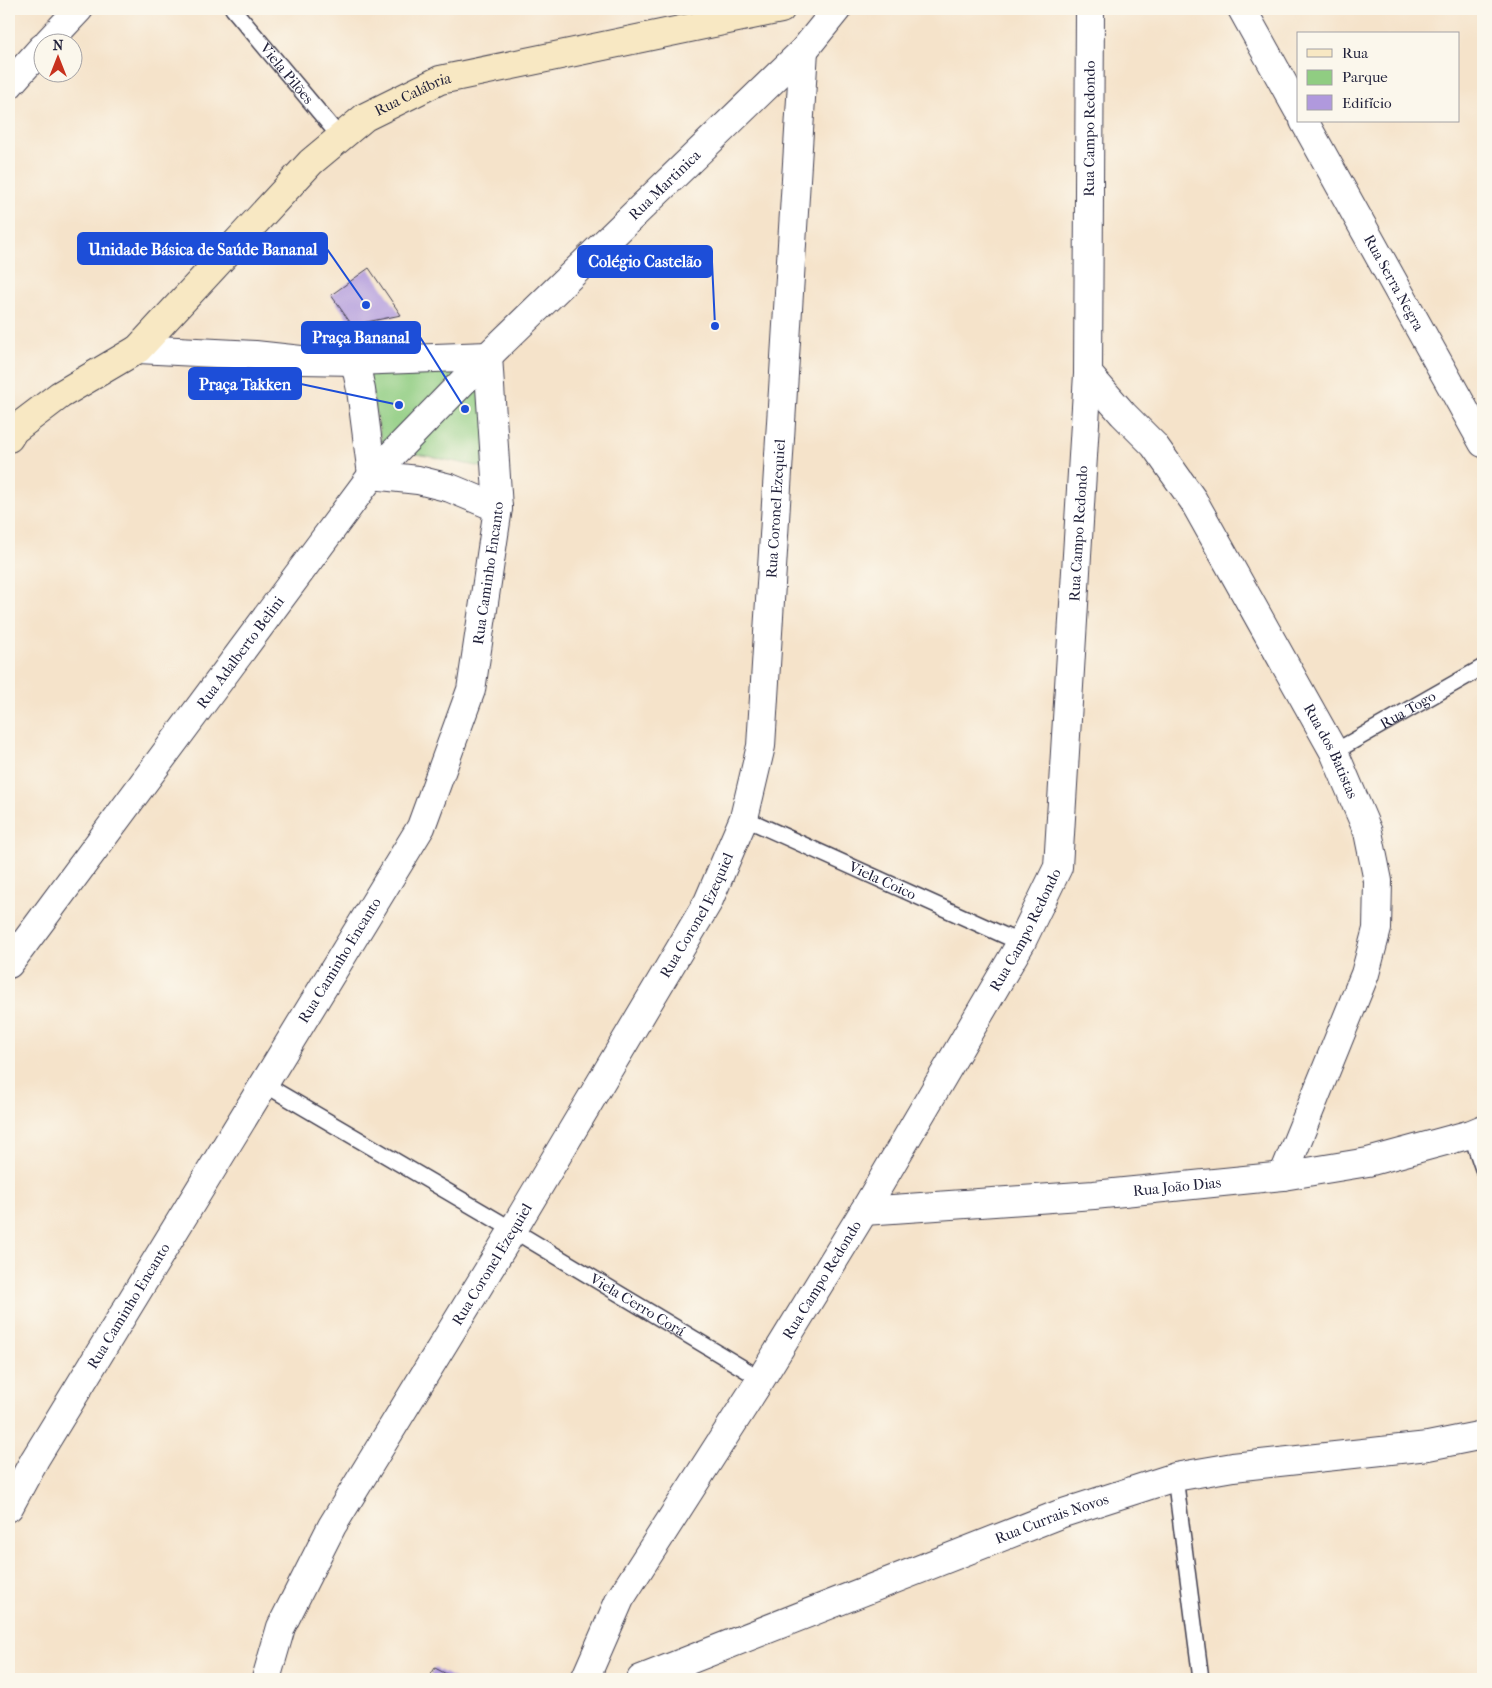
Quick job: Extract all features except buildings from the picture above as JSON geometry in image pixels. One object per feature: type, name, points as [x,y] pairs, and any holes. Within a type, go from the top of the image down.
[{"type":"street","points":[[57,32],[79,9]]},
{"type":"street","name":"Rua Calábria","points":[[11,432],[60,395],[138,349],[311,162],[365,117],[440,80],[780,9]]},
{"type":"street","name":"Rua Martinica","points":[[488,356],[804,50],[837,9]]},
{"type":"street","name":"Rua Campo Redondo","points":[[584,1679],[620,1599],[761,1379],[864,1211],[1021,943],[1058,868],[1088,374],[1090,9]]},
{"type":"street","points":[[1242,9],[1297,108]]},
{"type":"street","name":"Rua Coronel Ezequiel","points":[[266,1679],[281,1627],[332,1526],[513,1230],[708,902],[744,818],[761,746],[804,50]]},
{"type":"street","points":[[9,85],[32,59]]},
{"type":"street","name":"Rua Serra Negra","points":[[1305,122],[1483,443]]},
{"type":"street","points":[[138,349],[301,360],[355,361],[488,356]]},
{"type":"street","name":"Rua Adalberto Belini","points":[[9,964],[372,475],[488,356]]},
{"type":"street","name":"Rua Caminho Encanto","points":[[9,1508],[35,1459],[421,827],[471,690],[498,508],[488,356]]},
{"type":"street","points":[[355,361],[361,390],[372,475],[418,480],[442,486],[498,508]]},
{"type":"street","name":"Rua dos Batistas","points":[[1088,374],[1123,414],[1154,445],[1193,500],[1334,752],[1368,832],[1378,881],[1377,929],[1362,983],[1283,1176]]},
{"type":"street","name":"Rua João Dias","points":[[864,1211],[1094,1195],[1283,1176],[1368,1162],[1477,1132]]},
{"type":"street","name":"Rua Currais Novos","points":[[641,1679],[1060,1514],[1175,1477],[1233,1467],[1428,1446],[1483,1434]]},
{"type":"lane","name":"Viela Pilões","points":[[233,9],[340,137]]},
{"type":"lane","name":"Rua Togo","points":[[1334,752],[1483,667]]},
{"type":"lane","name":"Viela Coico","points":[[744,818],[1021,943]]},
{"type":"lane","name":"Viela Cerro Corá","points":[[264,1084],[513,1230],[761,1379]]},
{"type":"lane","points":[[1477,1132],[1483,1169]]},
{"type":"lane","points":[[1175,1477],[1201,1679]]},
{"type":"green space","points":[[473,359],[382,445],[367,366]]},
{"type":"green space","points":[[483,367],[491,469],[402,451]]},
{"type":"place","name":"Unidade Básica de Saúde Bananal","points":[[366,305]]},
{"type":"place","name":"Colégio Castelão","points":[[715,326]]},
{"type":"place","name":"Praça Takken","points":[[399,405]]},
{"type":"place","name":"Praça Bananal","points":[[465,409]]}]
